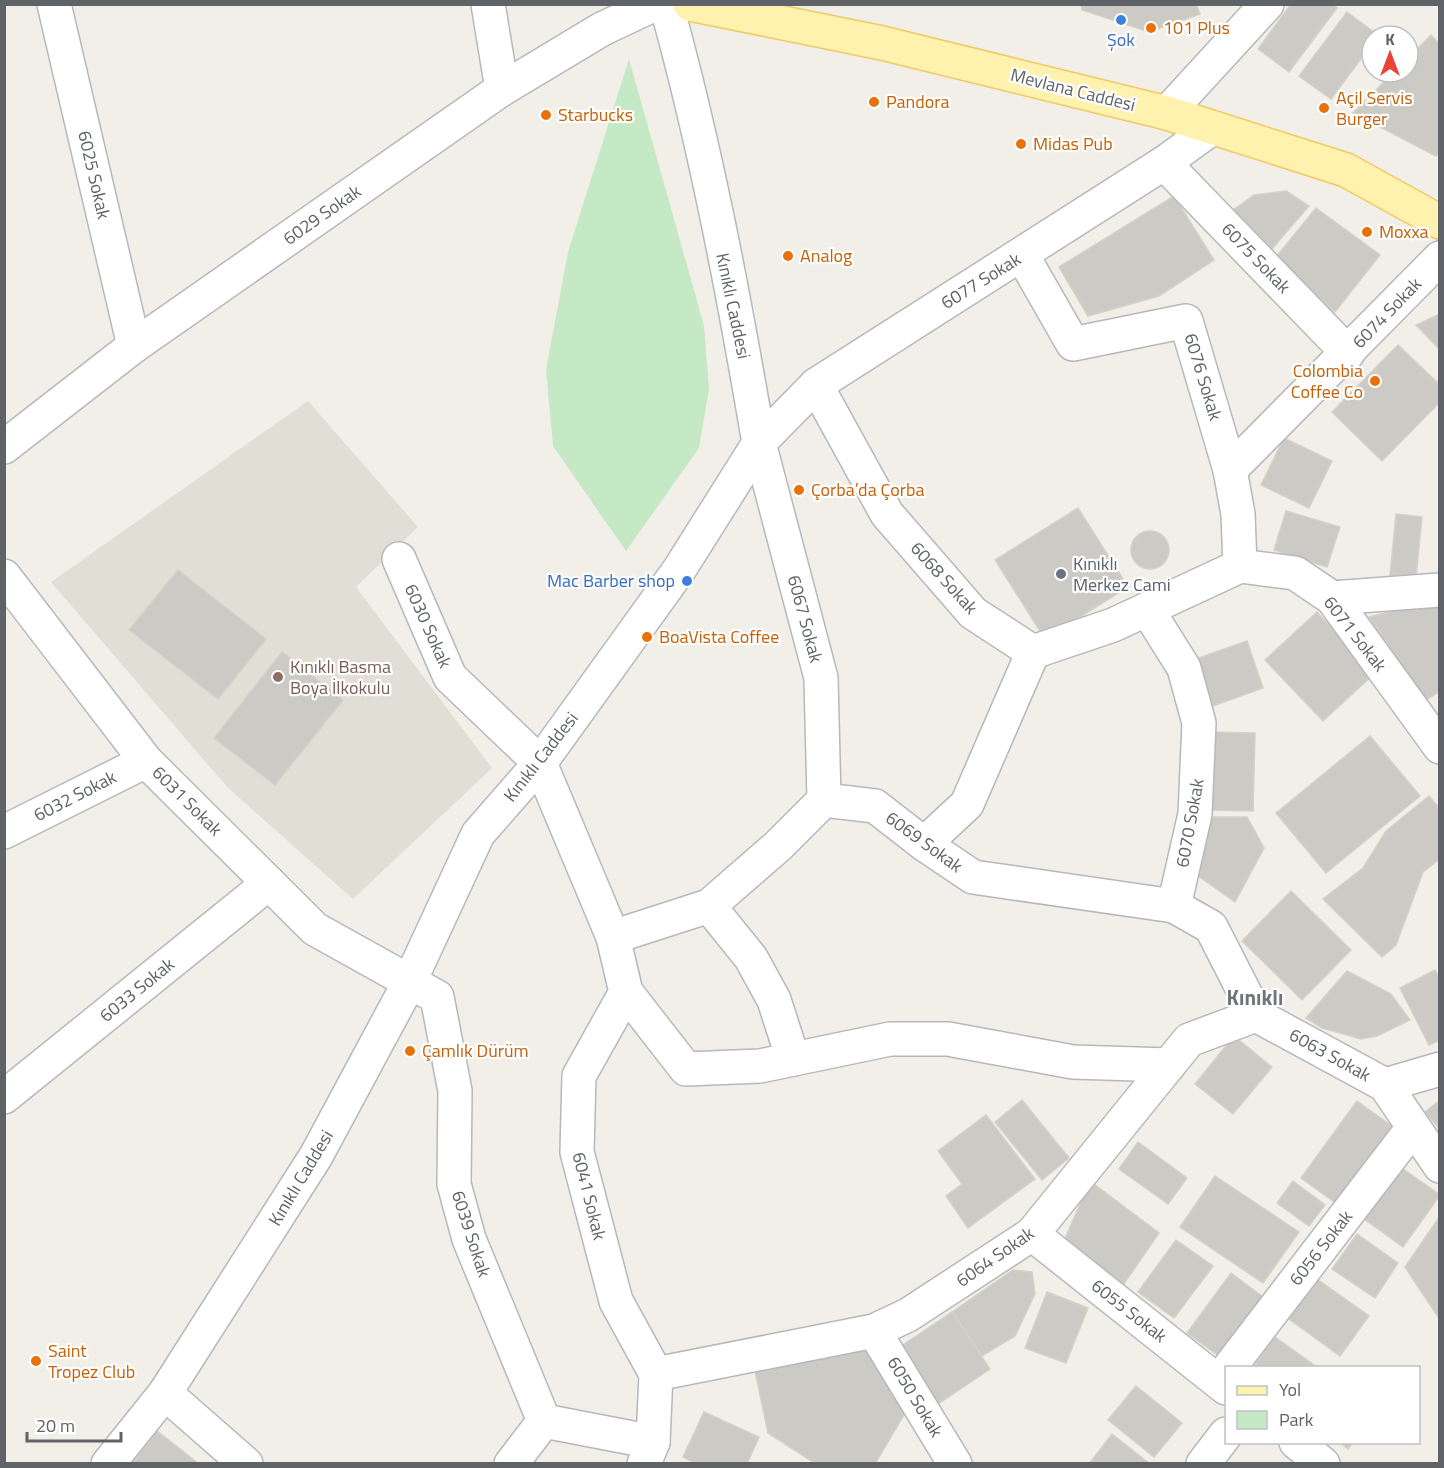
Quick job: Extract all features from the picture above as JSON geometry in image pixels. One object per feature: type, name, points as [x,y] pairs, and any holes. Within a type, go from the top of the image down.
[{"type":"main road","name":"Mevlana Caddesi","points":[[690,4],[882,43],[1167,112],[1346,170],[1438,217]]},
{"type":"street","name":"6025 Sokak","points":[[54,4],[134,346]]},
{"type":"street","points":[[488,4],[502,89]]},
{"type":"street","name":"6029 Sokak","points":[[4,447],[134,346],[502,89],[602,29],[655,4]]},
{"type":"street","name":"Kınıklı Caddesi","points":[[108,1464],[165,1393],[316,1156],[409,983],[478,834],[540,763],[678,570],[759,443],[742,343],[689,88],[666,4]]},
{"type":"street","points":[[1167,112],[1253,10]]},
{"type":"street","name":"6077 Sokak","points":[[759,443],[816,385],[1164,163],[1212,128]]},
{"type":"street","name":"6075 Sokak","points":[[1164,163],[1348,353]]},
{"type":"street","name":"6076 Sokak","points":[[1022,255],[1073,344],[1186,321],[1230,470]]},
{"type":"street","name":"6074 Sokak","points":[[1230,470],[1440,258]]},
{"type":"street","name":"6068 Sokak","points":[[816,385],[887,514],[973,614],[1033,652]]},
{"type":"street","name":"6067 Sokak","points":[[759,443],[821,678],[824,800]]},
{"type":"street","points":[[924,844],[967,804],[1033,652],[1113,624],[1240,566],[1238,514],[1230,470]]},
{"type":"street","name":"6030 Sokak","points":[[399,559],[450,677],[540,763]]},
{"type":"street","name":"6071 Sokak","points":[[1240,566],[1295,573],[1332,598],[1440,747]]},
{"type":"street","name":"6031 Sokak","points":[[4,576],[146,761],[315,929],[409,983]]},
{"type":"street","points":[[1332,598],[1440,590]]},
{"type":"street","name":"6070 Sokak","points":[[1147,609],[1184,668],[1199,723],[1195,814],[1174,906]]},
{"type":"street","name":"6032 Sokak","points":[[4,832],[146,761]]},
{"type":"street","points":[[540,763],[613,937],[626,992],[686,1069],[760,1066],[890,1039],[948,1039],[1073,1062],[1169,1065]]},
{"type":"street","points":[[613,937],[710,906],[778,846],[824,800]]},
{"type":"street","name":"6069 Sokak","points":[[824,800],[875,806],[924,844],[973,877],[1174,906],[1211,927],[1256,1016]]},
{"type":"street","name":"6033 Sokak","points":[[4,1097],[269,883]]},
{"type":"street","points":[[710,906],[751,958],[774,1000],[793,1059]]},
{"type":"street","name":"6039 Sokak","points":[[409,983],[437,997],[455,1091],[454,1184],[469,1239],[544,1421]]},
{"type":"street","name":"6041 Sokak","points":[[626,992],[579,1076],[577,1152],[616,1301],[656,1374]]},
{"type":"street","name":"6064 Sokak","points":[[656,1374],[874,1331],[908,1315],[1032,1234],[1189,1040],[1256,1016]]},
{"type":"street","name":"6063 Sokak","points":[[1256,1016],[1385,1085],[1440,1069]]},
{"type":"street","points":[[1385,1085],[1412,1129],[1440,1166]]},
{"type":"street","name":"6056 Sokak","points":[[1233,1366],[1412,1129]]},
{"type":"street","name":"6055 Sokak","points":[[1032,1234],[1225,1377]]},
{"type":"street","name":"6050 Sokak","points":[[874,1331],[955,1464]]},
{"type":"street","points":[[511,1464],[544,1421],[649,1453],[656,1374]]},
{"type":"street","points":[[165,1393],[246,1464]]},
{"type":"street","points":[[1203,1464],[1225,1436]]},
{"type":"street","points":[[1297,1444],[1323,1464]]},
{"type":"shaded area","name":"Kınıklı Basma Boya İlkokulu","points":[[308,401],[418,527],[356,587],[492,768],[353,899],[228,788],[51,582]]},
{"type":"green space","points":[[629,59],[704,326],[709,389],[699,448],[626,551],[553,446],[546,370],[568,252]]},
{"type":"building","points":[[1081,4],[1196,4],[1200,14],[1149,32],[1082,10]]},
{"type":"building","points":[[1291,4],[1332,4],[1337,8],[1289,72],[1258,49]]},
{"type":"building","points":[[1347,12],[1363,24],[1360,24],[1360,60],[1331,99],[1299,76]]},
{"type":"building","points":[[1431,35],[1440,45],[1440,152],[1436,156],[1353,113],[1382,84],[1420,84],[1420,46]]},
{"type":"building","points":[[1286,191],[1309,206],[1272,249],[1233,210],[1254,195]]},
{"type":"building","points":[[1174,196],[1214,260],[1159,296],[1088,316],[1059,267]]},
{"type":"building","points":[[1316,208],[1380,255],[1335,312],[1276,257]]},
{"type":"building","points":[[1440,314],[1440,350],[1416,325]]},
{"type":"building","points":[[1398,345],[1440,385],[1440,402],[1382,461],[1332,412]]},
{"type":"building","points":[[1284,438],[1332,461],[1309,508],[1261,485]]},
{"type":"building","name":"Kınıklı Merkez Cami","points":[[1078,508],[1128,587],[1045,639],[995,560]]},
{"type":"building","points":[[1286,511],[1340,527],[1327,567],[1274,550]]},
{"type":"building","points":[[1396,514],[1422,517],[1416,577],[1390,575]]},
{"type":"building","points":[[1150,531],[1164,536],[1169,550],[1164,564],[1150,569],[1136,564],[1131,550],[1136,536]]},
{"type":"building","points":[[178,570],[266,639],[218,699],[129,630]]},
{"type":"building","points":[[1440,599],[1440,691],[1426,700],[1369,617]]},
{"type":"building","points":[[1317,612],[1374,674],[1323,721],[1265,660]]},
{"type":"building","points":[[1247,641],[1263,688],[1210,707],[1193,660]]},
{"type":"building","points":[[282,652],[343,700],[275,785],[214,738]]},
{"type":"building","points":[[1205,732],[1255,733],[1253,811],[1203,810]]},
{"type":"building","points":[[1370,736],[1420,796],[1326,873],[1276,813]]},
{"type":"building","points":[[1429,796],[1440,809],[1440,859],[1423,872],[1396,945],[1382,957],[1323,899],[1363,868],[1386,831]]},
{"type":"building","points":[[1209,817],[1247,817],[1264,848],[1235,902],[1194,873]]},
{"type":"building","points":[[1291,891],[1351,950],[1302,1000],[1242,941]]},
{"type":"building","points":[[1435,970],[1440,980],[1440,1040],[1429,1045],[1400,988]]},
{"type":"building","points":[[1347,971],[1391,994],[1410,1020],[1377,1036],[1361,1039],[1322,1028],[1306,1018]]},
{"type":"building","points":[[1234,1036],[1272,1067],[1233,1114],[1195,1084]]},
{"type":"building","points":[[1022,1100],[1069,1158],[1042,1180],[995,1122]]},
{"type":"building","points":[[1440,1100],[1440,1129],[1425,1112]]},
{"type":"building","points":[[1357,1101],[1393,1127],[1337,1204],[1301,1178]]},
{"type":"building","points":[[986,1115],[1035,1179],[968,1228],[946,1196],[962,1184],[938,1151]]},
{"type":"building","points":[[1138,1142],[1187,1178],[1168,1204],[1119,1169]]},
{"type":"building","points":[[1399,1166],[1440,1195],[1403,1247],[1363,1218]]},
{"type":"building","points":[[1215,1176],[1299,1232],[1263,1283],[1180,1227]]},
{"type":"building","points":[[1090,1181],[1159,1233],[1121,1288],[1064,1241]]},
{"type":"building","points":[[1293,1181],[1325,1205],[1309,1226],[1277,1203]]},
{"type":"building","points":[[1440,1216],[1440,1320],[1405,1267]]},
{"type":"building","points":[[1357,1234],[1398,1263],[1375,1298],[1332,1269]]},
{"type":"building","points":[[1176,1240],[1213,1266],[1174,1318],[1138,1292]]},
{"type":"building","points":[[1013,1270],[1032,1272],[1035,1294],[1015,1336],[982,1356],[952,1312]]},
{"type":"building","points":[[1231,1273],[1263,1297],[1219,1356],[1187,1333]]},
{"type":"building","points":[[1317,1279],[1369,1316],[1340,1356],[1289,1319]]},
{"type":"building","points":[[1047,1292],[1088,1308],[1066,1363],[1025,1348]]},
{"type":"building","points":[[952,1312],[990,1369],[938,1404],[900,1347]]},
{"type":"building","points":[[1275,1337],[1314,1365],[1313,1366],[1254,1366]]},
{"type":"building","points":[[868,1343],[908,1408],[875,1464],[816,1464],[768,1433],[755,1371]]},
{"type":"building","points":[[1136,1386],[1182,1423],[1154,1457],[1108,1420]]},
{"type":"building","points":[[704,1412],[759,1437],[747,1464],[697,1464],[683,1457]]},
{"type":"building","points":[[157,1431],[199,1464],[132,1464]]},
{"type":"building","points":[[1112,1434],[1150,1464],[1089,1464]]},
{"type":"building","points":[[1342,1444],[1352,1444],[1348,1449]]},
{"type":"place","name":"Şok","points":[[1121,20]]},
{"type":"place","name":"101 Plus","points":[[1151,28]]},
{"type":"place","name":"Pandora","points":[[874,102]]},
{"type":"place","name":"Açil Servis Burger","points":[[1324,108]]},
{"type":"place","name":"Starbucks","points":[[546,115]]},
{"type":"place","name":"Midas Pub","points":[[1021,144]]},
{"type":"place","name":"Moxxa","points":[[1367,232]]},
{"type":"place","name":"Analog","points":[[788,256]]},
{"type":"place","name":"Colombia Coffee Co","points":[[1375,381]]},
{"type":"place","name":"Çorba’da Çorba","points":[[799,490]]},
{"type":"place","name":"Kınıklı Merkez Cami","points":[[1061,574]]},
{"type":"place","name":"Mac Barber shop","points":[[687,581]]},
{"type":"place","name":"BoaVista Coffee","points":[[647,637]]},
{"type":"place","name":"Kınıklı Basma Boya İlkokulu","points":[[278,677]]},
{"type":"place","name":"Çamlık Dürüm","points":[[410,1051]]},
{"type":"place","name":"Saint Tropez Club","points":[[36,1361]]},
{"type":"district","name":"Kınıklı","points":[[1255,998]]}]
